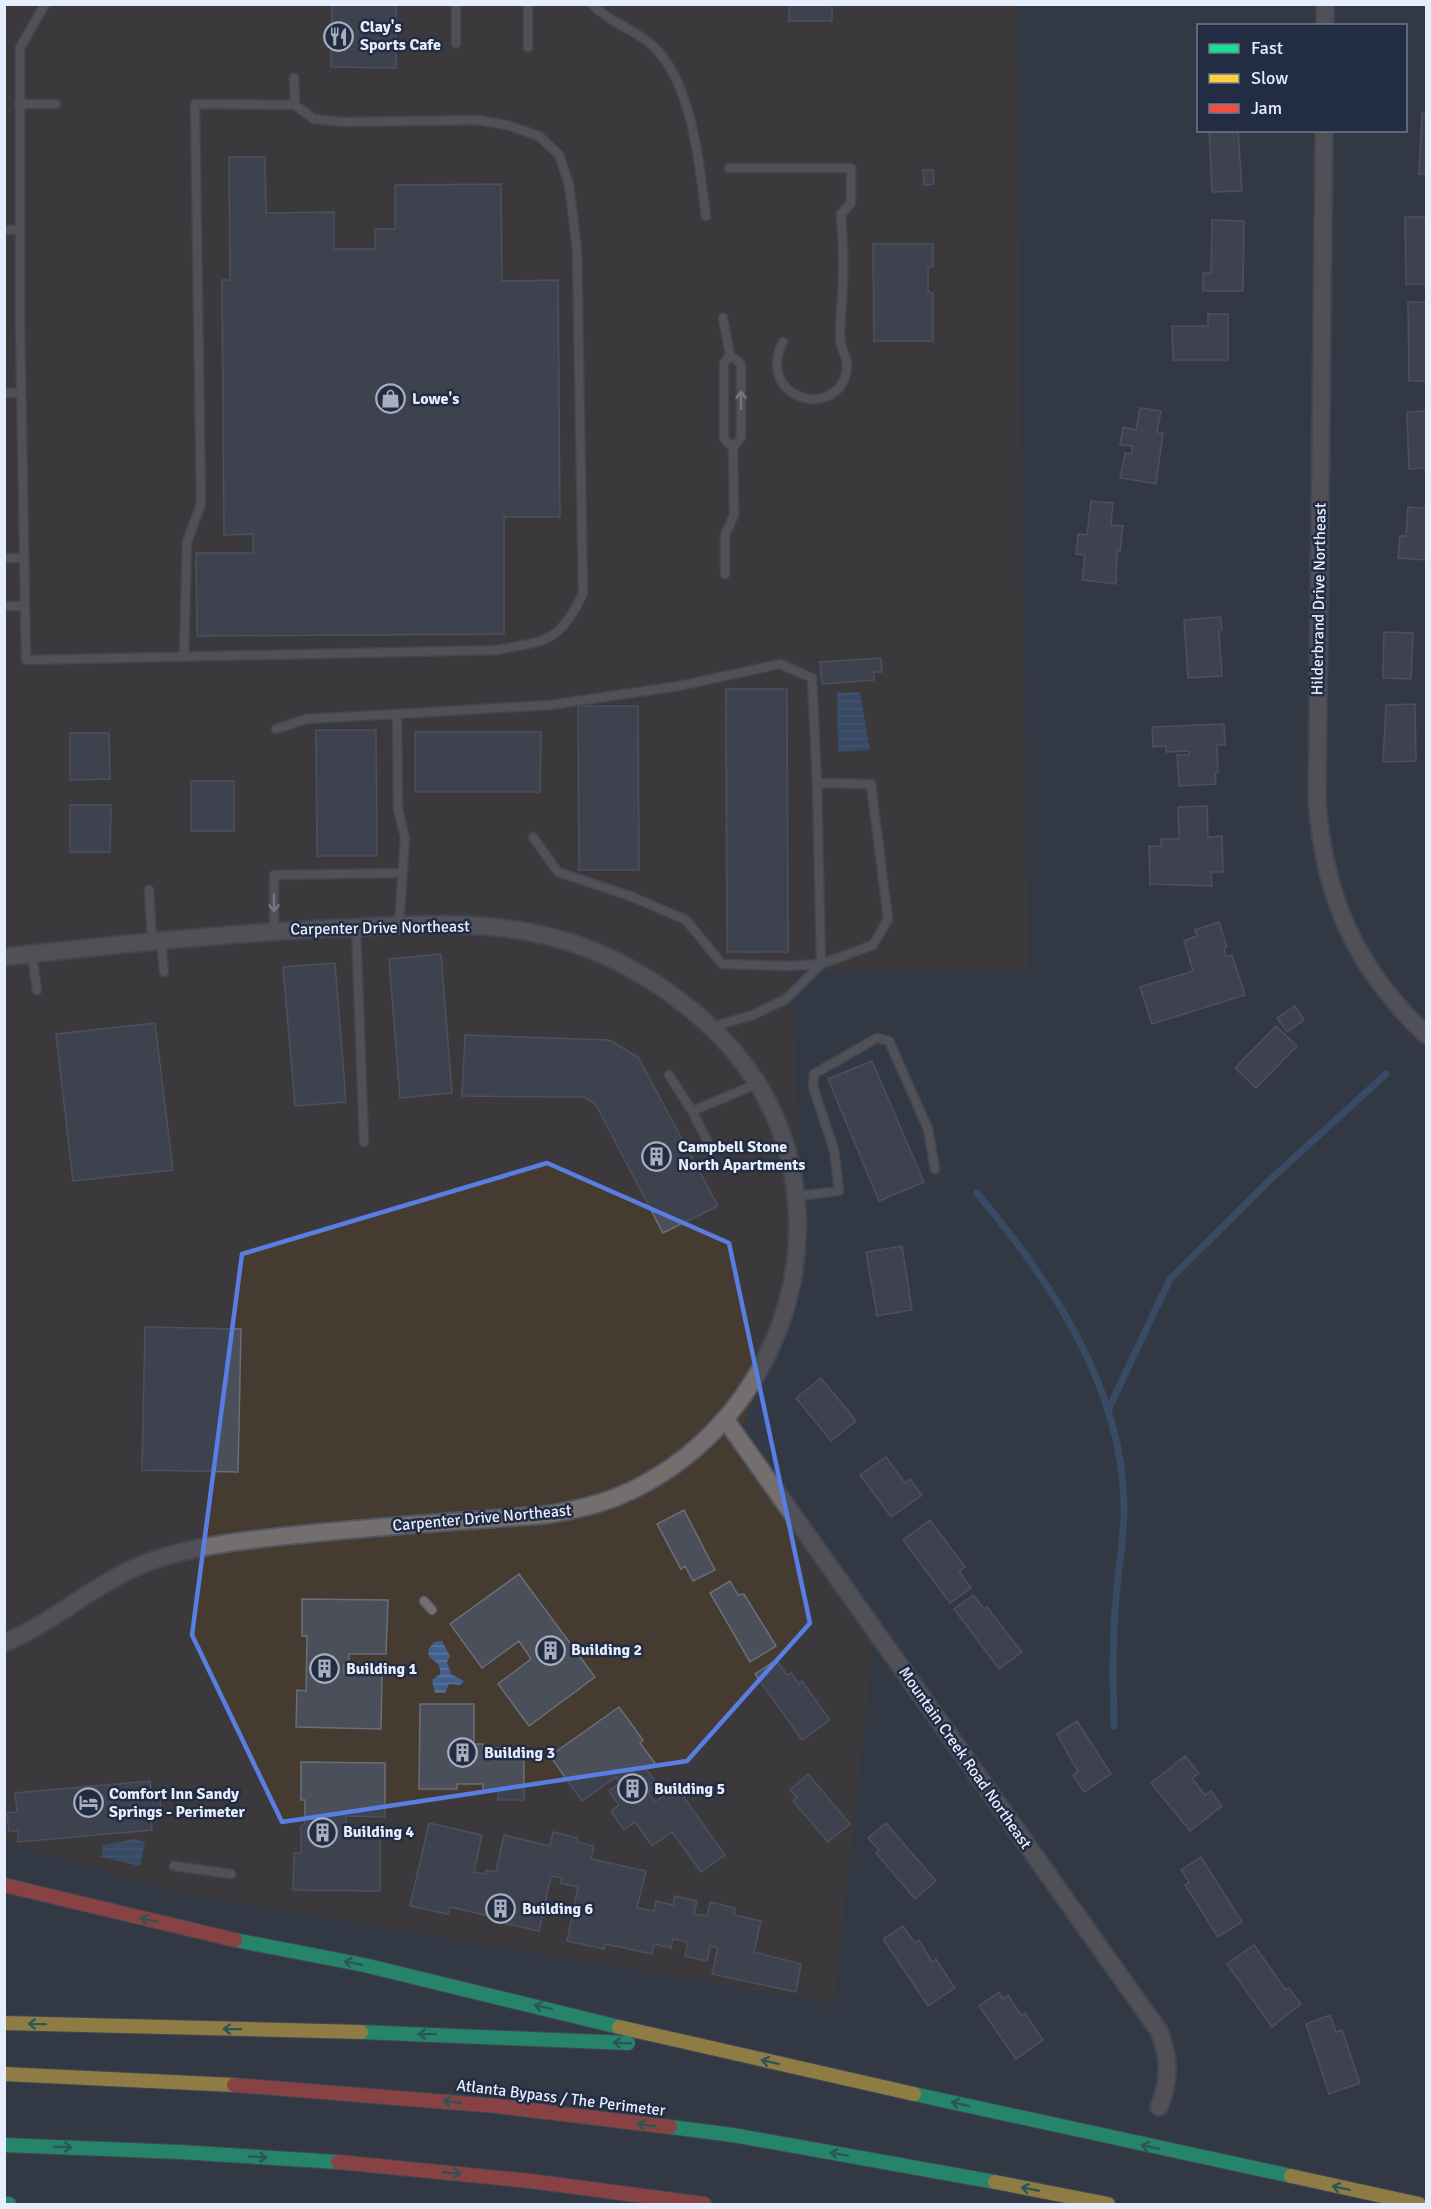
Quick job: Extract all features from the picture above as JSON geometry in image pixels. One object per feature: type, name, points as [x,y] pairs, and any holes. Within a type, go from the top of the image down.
[{"type":"highway","points":[[4,1885],[206,1935],[364,1965],[701,2047],[1419,2205]]},
{"type":"highway","points":[[4,2023],[463,2035],[701,2047]]},
{"type":"highway","name":"Atlanta Bypass / The Perimeter","points":[[4,2074],[263,2086],[531,2110],[733,2135],[943,2172],[1108,2205]]},
{"type":"highway","points":[[4,2145],[141,2150],[373,2166],[572,2186],[704,2205]]},
{"type":"highway","points":[[4,2204],[9,2205]]},
{"type":"street","points":[[1325,4],[1325,24]]},
{"type":"street","name":"Hilderbrand Drive Northeast","points":[[1324,132],[1317,801],[1320,839],[1326,875],[1342,920],[1364,963],[1392,1001],[1426,1035]]},
{"type":"street","name":"Carpenter Drive Northeast","points":[[4,957],[157,940],[274,931],[457,923],[526,931],[593,950],[664,991],[708,1027],[743,1063],[757,1084],[777,1123],[788,1155],[796,1196],[798,1227],[796,1262],[781,1328],[767,1359],[749,1388],[725,1419],[697,1446],[656,1476],[620,1496],[581,1509],[545,1515],[327,1531],[194,1549],[152,1561],[123,1573],[46,1624],[4,1643]]},
{"type":"street","name":"Mountain Creek Road Northeast","points":[[725,1419],[1159,2031],[1166,2050],[1169,2069],[1166,2088],[1159,2108]]},
{"type":"lane","points":[[45,4],[20,48],[21,393],[26,660],[496,650],[543,642],[570,622],[583,593],[577,250],[569,185],[559,154],[539,136],[507,125],[478,120],[324,120],[314,119],[295,105],[195,104],[201,504],[187,542],[184,656]]},
{"type":"lane","points":[[456,4],[456,43]]},
{"type":"lane","points":[[528,4],[528,47]]},
{"type":"lane","points":[[592,4],[617,25],[652,45],[675,74],[696,150],[706,216]]},
{"type":"lane","points":[[294,78],[295,105]]},
{"type":"lane","points":[[19,104],[56,104]]},
{"type":"lane","points":[[729,168],[850,168],[851,203],[841,214],[843,272],[840,342],[846,353],[848,365],[839,387],[818,399],[794,395],[785,387],[777,371],[777,353],[783,342]]},
{"type":"lane","points":[[4,230],[20,230]]},
{"type":"lane","points":[[723,318],[730,355],[741,364],[741,437],[733,448],[734,515],[725,535],[725,574]]},
{"type":"lane","points":[[730,355],[724,363],[724,439],[733,448]]},
{"type":"lane","points":[[4,393],[21,393]]},
{"type":"lane","points":[[4,558],[23,558]]},
{"type":"lane","points":[[4,606],[25,606]]},
{"type":"lane","points":[[276,729],[306,719],[550,705],[679,686],[780,664],[812,678],[821,964],[786,999],[753,1015],[708,1027]]},
{"type":"lane","points":[[397,714],[399,809],[405,838],[399,925]]},
{"type":"lane","points":[[533,837],[558,872],[630,896],[686,920],[722,964],[787,966],[821,964],[873,945],[888,919],[872,784],[817,783]]},
{"type":"lane","points":[[274,931],[274,875],[402,873]]},
{"type":"lane","points":[[148,890],[165,972]]},
{"type":"lane","points":[[356,927],[364,1142]]},
{"type":"lane","points":[[32,954],[37,990]]},
{"type":"lane","points":[[796,1196],[839,1191],[834,1150],[813,1087],[814,1074],[877,1038],[889,1041],[928,1129],[935,1168]]},
{"type":"lane","points":[[669,1075],[692,1111],[712,1150]]},
{"type":"lane","points":[[692,1111],[757,1084]]},
{"type":"lane","points":[[424,1601],[432,1610]]},
{"type":"lane","points":[[174,1866],[231,1874]]},
{"type":"highlighted area","points":[[547,1163],[729,1243],[810,1623],[687,1761],[282,1822],[192,1635],[242,1254]]},
{"type":"shaded area","points":[[4,5],[1016,5],[1028,970],[792,971],[805,1278],[735,1445],[877,1613],[834,2003],[179,1893],[5,1842]]},
{"type":"water","points":[[860,692],[870,750],[838,752],[837,693]]},
{"type":"water","points":[[442,1641],[450,1656],[447,1662],[451,1674],[464,1681],[460,1685],[449,1684],[445,1693],[435,1693],[432,1680],[440,1674],[440,1670],[439,1665],[429,1656],[428,1650],[434,1642]]},
{"type":"water","points":[[134,1839],[145,1842],[140,1866],[101,1857],[103,1845]]},
{"type":"building","points":[[332,4],[396,4],[396,68],[331,67]]},
{"type":"building","points":[[789,4],[832,4],[832,21],[789,21]]},
{"type":"building","points":[[1422,113],[1426,113],[1426,174],[1419,174]]},
{"type":"building","points":[[1209,132],[1238,132],[1242,191],[1212,192]]},
{"type":"building","name":"Lowe's","points":[[229,157],[265,157],[266,213],[334,212],[334,249],[375,249],[375,229],[395,229],[395,185],[501,184],[502,281],[558,280],[560,517],[504,517],[504,634],[197,636],[196,553],[253,553],[253,534],[224,535],[222,280],[230,280]]},
{"type":"building","points":[[923,170],[933,170],[934,184],[924,185]]},
{"type":"building","points":[[1405,217],[1426,217],[1426,284],[1406,284]]},
{"type":"building","points":[[1212,220],[1244,221],[1243,291],[1203,291],[1203,273],[1211,273]]},
{"type":"building","points":[[873,244],[933,244],[933,266],[928,268],[928,291],[933,294],[933,341],[874,341]]},
{"type":"building","points":[[1408,302],[1426,302],[1426,381],[1409,381]]},
{"type":"building","points":[[1208,314],[1228,314],[1228,360],[1173,360],[1172,326],[1208,326]]},
{"type":"building","points":[[1140,408],[1161,411],[1157,432],[1163,433],[1156,484],[1120,478],[1125,453],[1131,454],[1133,446],[1120,445],[1123,427],[1136,430]]},
{"type":"building","points":[[1426,411],[1426,468],[1409,469],[1407,412]]},
{"type":"building","points":[[1091,501],[1113,503],[1111,525],[1123,526],[1120,551],[1117,551],[1116,584],[1082,580],[1085,555],[1076,554],[1078,534],[1087,535]]},
{"type":"building","points":[[1408,507],[1426,508],[1426,560],[1398,558],[1400,536],[1406,536]]},
{"type":"building","points":[[1221,617],[1222,630],[1219,631],[1222,676],[1188,678],[1184,620]]},
{"type":"building","points":[[1384,632],[1413,633],[1411,679],[1383,678]]},
{"type":"building","points":[[881,658],[882,672],[874,672],[874,680],[822,684],[820,662]]},
{"type":"building","points":[[726,689],[787,689],[788,952],[727,952]]},
{"type":"building","points":[[1415,704],[1416,761],[1383,762],[1386,705]]},
{"type":"building","points":[[578,706],[638,706],[639,870],[579,870]]},
{"type":"building","points":[[1224,724],[1225,745],[1217,745],[1216,784],[1179,786],[1177,755],[1189,755],[1189,751],[1166,752],[1166,746],[1153,747],[1152,727]]},
{"type":"building","points":[[316,730],[376,730],[377,856],[317,856]]},
{"type":"building","points":[[415,732],[541,732],[540,792],[415,792]]},
{"type":"building","points":[[70,733],[109,733],[110,779],[70,780]]},
{"type":"building","points":[[191,781],[234,781],[234,831],[191,831]]},
{"type":"building","points":[[70,805],[111,805],[110,852],[70,852]]},
{"type":"building","points":[[1207,806],[1208,837],[1222,836],[1223,872],[1211,872],[1212,886],[1150,884],[1149,846],[1161,846],[1161,839],[1179,839],[1178,807]]},
{"type":"building","points":[[1219,922],[1227,947],[1224,948],[1226,957],[1232,955],[1245,995],[1152,1024],[1140,987],[1193,971],[1184,941],[1197,936],[1195,930]]},
{"type":"building","points":[[441,954],[452,1093],[400,1098],[389,959]]},
{"type":"building","points":[[335,963],[346,1102],[295,1106],[283,967]]},
{"type":"building","points":[[1295,1006],[1304,1020],[1287,1032],[1277,1018]]},
{"type":"building","points":[[155,1023],[173,1170],[73,1181],[56,1034]]},
{"type":"building","points":[[1276,1026],[1297,1046],[1256,1088],[1235,1068]]},
{"type":"building","name":"Campbell Stone North Apartments","points":[[465,1035],[609,1040],[638,1057],[718,1206],[663,1233],[596,1105],[584,1097],[462,1096]]},
{"type":"building","points":[[872,1061],[924,1182],[879,1201],[828,1079]]},
{"type":"building","points":[[902,1246],[912,1310],[877,1316],[866,1252]]},
{"type":"building","points":[[145,1327],[241,1329],[238,1472],[142,1470]]},
{"type":"building","points":[[821,1378],[856,1421],[831,1441],[796,1398]]},
{"type":"building","points":[[886,1457],[905,1483],[910,1479],[922,1495],[891,1517],[860,1475]]},
{"type":"building","points":[[684,1510],[715,1570],[693,1581],[685,1566],[681,1569],[657,1524]]},
{"type":"building","points":[[930,1520],[965,1567],[959,1571],[971,1588],[950,1603],[903,1540]]},
{"type":"building","name":"Building 2","points":[[519,1574],[595,1677],[529,1726],[498,1684],[531,1659],[519,1641],[482,1668],[450,1624]]},
{"type":"building","points":[[730,1581],[738,1595],[744,1594],[776,1646],[750,1662],[710,1593]]},
{"type":"building","points":[[973,1595],[984,1609],[987,1607],[1022,1652],[999,1669],[954,1609]]},
{"type":"building","name":"Building 1","points":[[302,1599],[388,1600],[386,1654],[349,1654],[349,1664],[344,1664],[344,1674],[382,1675],[381,1729],[296,1727],[297,1690],[306,1691],[307,1636],[302,1636]]},
{"type":"building","points":[[776,1660],[787,1675],[791,1673],[799,1684],[802,1681],[830,1720],[802,1740],[755,1674]]},
{"type":"building","name":"Building 3","points":[[420,1704],[474,1704],[474,1744],[483,1744],[483,1748],[506,1748],[506,1758],[524,1758],[524,1800],[498,1800],[498,1790],[483,1790],[483,1784],[457,1784],[457,1789],[419,1789]]},
{"type":"building","name":"Building 5","points":[[619,1707],[643,1740],[640,1743],[655,1763],[646,1769],[658,1785],[648,1792],[655,1802],[676,1786],[725,1855],[701,1872],[672,1832],[652,1846],[635,1822],[624,1830],[611,1811],[619,1805],[609,1791],[620,1783],[616,1777],[582,1801],[550,1756]]},
{"type":"building","points":[[1077,1721],[1111,1774],[1084,1792],[1073,1775],[1078,1772],[1057,1734]]},
{"type":"building","points":[[1185,1756],[1199,1773],[1192,1778],[1205,1795],[1211,1791],[1222,1806],[1190,1831],[1151,1783]]},
{"type":"building","name":"Building 4","points":[[301,1762],[385,1763],[385,1817],[346,1816],[346,1826],[342,1826],[343,1838],[380,1838],[380,1891],[293,1890],[294,1853],[301,1853],[301,1826],[305,1824],[305,1800],[301,1800]]},
{"type":"building","points":[[808,1774],[850,1824],[828,1842],[793,1801],[797,1797],[790,1790]]},
{"type":"building","name":"Comfort Inn Sandy Springs - Perimeter","points":[[150,1781],[152,1794],[159,1793],[162,1817],[151,1818],[152,1830],[18,1842],[18,1831],[9,1831],[7,1813],[17,1812],[15,1793]]},
{"type":"building","name":"Building 6","points":[[429,1823],[482,1835],[474,1872],[485,1874],[486,1870],[496,1872],[504,1835],[550,1846],[553,1832],[578,1838],[577,1842],[594,1846],[591,1859],[646,1871],[637,1908],[654,1911],[656,1901],[673,1905],[675,1896],[697,1901],[694,1914],[707,1916],[710,1902],[735,1908],[734,1915],[761,1921],[754,1952],[801,1964],[796,1992],[712,1974],[718,1948],[710,1946],[707,1961],[685,1956],[688,1942],[673,1939],[671,1948],[654,1944],[652,1954],[605,1944],[604,1949],[567,1941],[578,1887],[560,1883],[562,1878],[551,1876],[539,1931],[502,1923],[502,1919],[450,1907],[448,1914],[410,1906]]},
{"type":"building","points":[[886,1823],[936,1881],[915,1899],[876,1853],[879,1850],[868,1838]]},
{"type":"building","points":[[1201,1857],[1242,1922],[1218,1937],[1185,1885],[1189,1882],[1181,1870]]},
{"type":"building","points":[[903,1926],[915,1943],[919,1940],[932,1962],[936,1959],[955,1988],[928,2006],[883,1939]]},
{"type":"building","points":[[1254,1945],[1286,1990],[1289,1988],[1301,2004],[1272,2027],[1227,1964]]},
{"type":"building","points":[[999,1992],[1003,1999],[1008,1995],[1021,2015],[1025,2013],[1043,2040],[1016,2059],[979,2006]]},
{"type":"building","points":[[1330,2015],[1336,2032],[1342,2030],[1360,2083],[1329,2094],[1306,2024]]},
{"type":"waterway","points":[[1108,1410],[1170,1279],[1270,1180],[1386,1074]]},
{"type":"waterway","points":[[977,1193],[1055,1299],[1096,1377],[1110,1418],[1120,1460],[1124,1504],[1114,1631],[1114,1726]]},
{"type":"traffic: fast","points":[[235,1940],[364,1965],[619,2027]]},
{"type":"traffic: fast","points":[[361,2032],[628,2043]]},
{"type":"traffic: fast","points":[[914,2094],[1291,2176]]},
{"type":"traffic: fast","points":[[670,2127],[733,2135],[995,2182]]},
{"type":"traffic: fast","points":[[4,2145],[180,2152],[338,2162]]},
{"type":"traffic: fast","points":[[4,2204],[9,2204]]},
{"type":"traffic: slow","points":[[4,2023],[361,2032]]},
{"type":"traffic: slow","points":[[619,2027],[914,2094]]},
{"type":"traffic: slow","points":[[4,2074],[234,2085]]},
{"type":"traffic: slow","points":[[1291,2176],[1419,2204]]},
{"type":"traffic: slow","points":[[995,2182],[1108,2204]]},
{"type":"traffic: jam","points":[[4,1885],[235,1940]]},
{"type":"traffic: jam","points":[[234,2085],[497,2106],[670,2127]]},
{"type":"traffic: jam","points":[[338,2162],[530,2181],[704,2204]]},
{"type":"place","name":"Clay's Sports Cafe","points":[[339,36]]},
{"type":"place","name":"Lowe's","points":[[391,399]]},
{"type":"place","name":"Campbell Stone North Apartments","points":[[657,1156]]},
{"type":"place","name":"Building 2","points":[[550,1650]]},
{"type":"place","name":"Building 1","points":[[325,1669]]},
{"type":"place","name":"Building 3","points":[[463,1753]]},
{"type":"place","name":"Building 5","points":[[633,1789]]},
{"type":"place","name":"Comfort Inn Sandy Springs - Perimeter","points":[[88,1803]]},
{"type":"place","name":"Building 4","points":[[322,1832]]},
{"type":"place","name":"Building 6","points":[[501,1909]]}]
